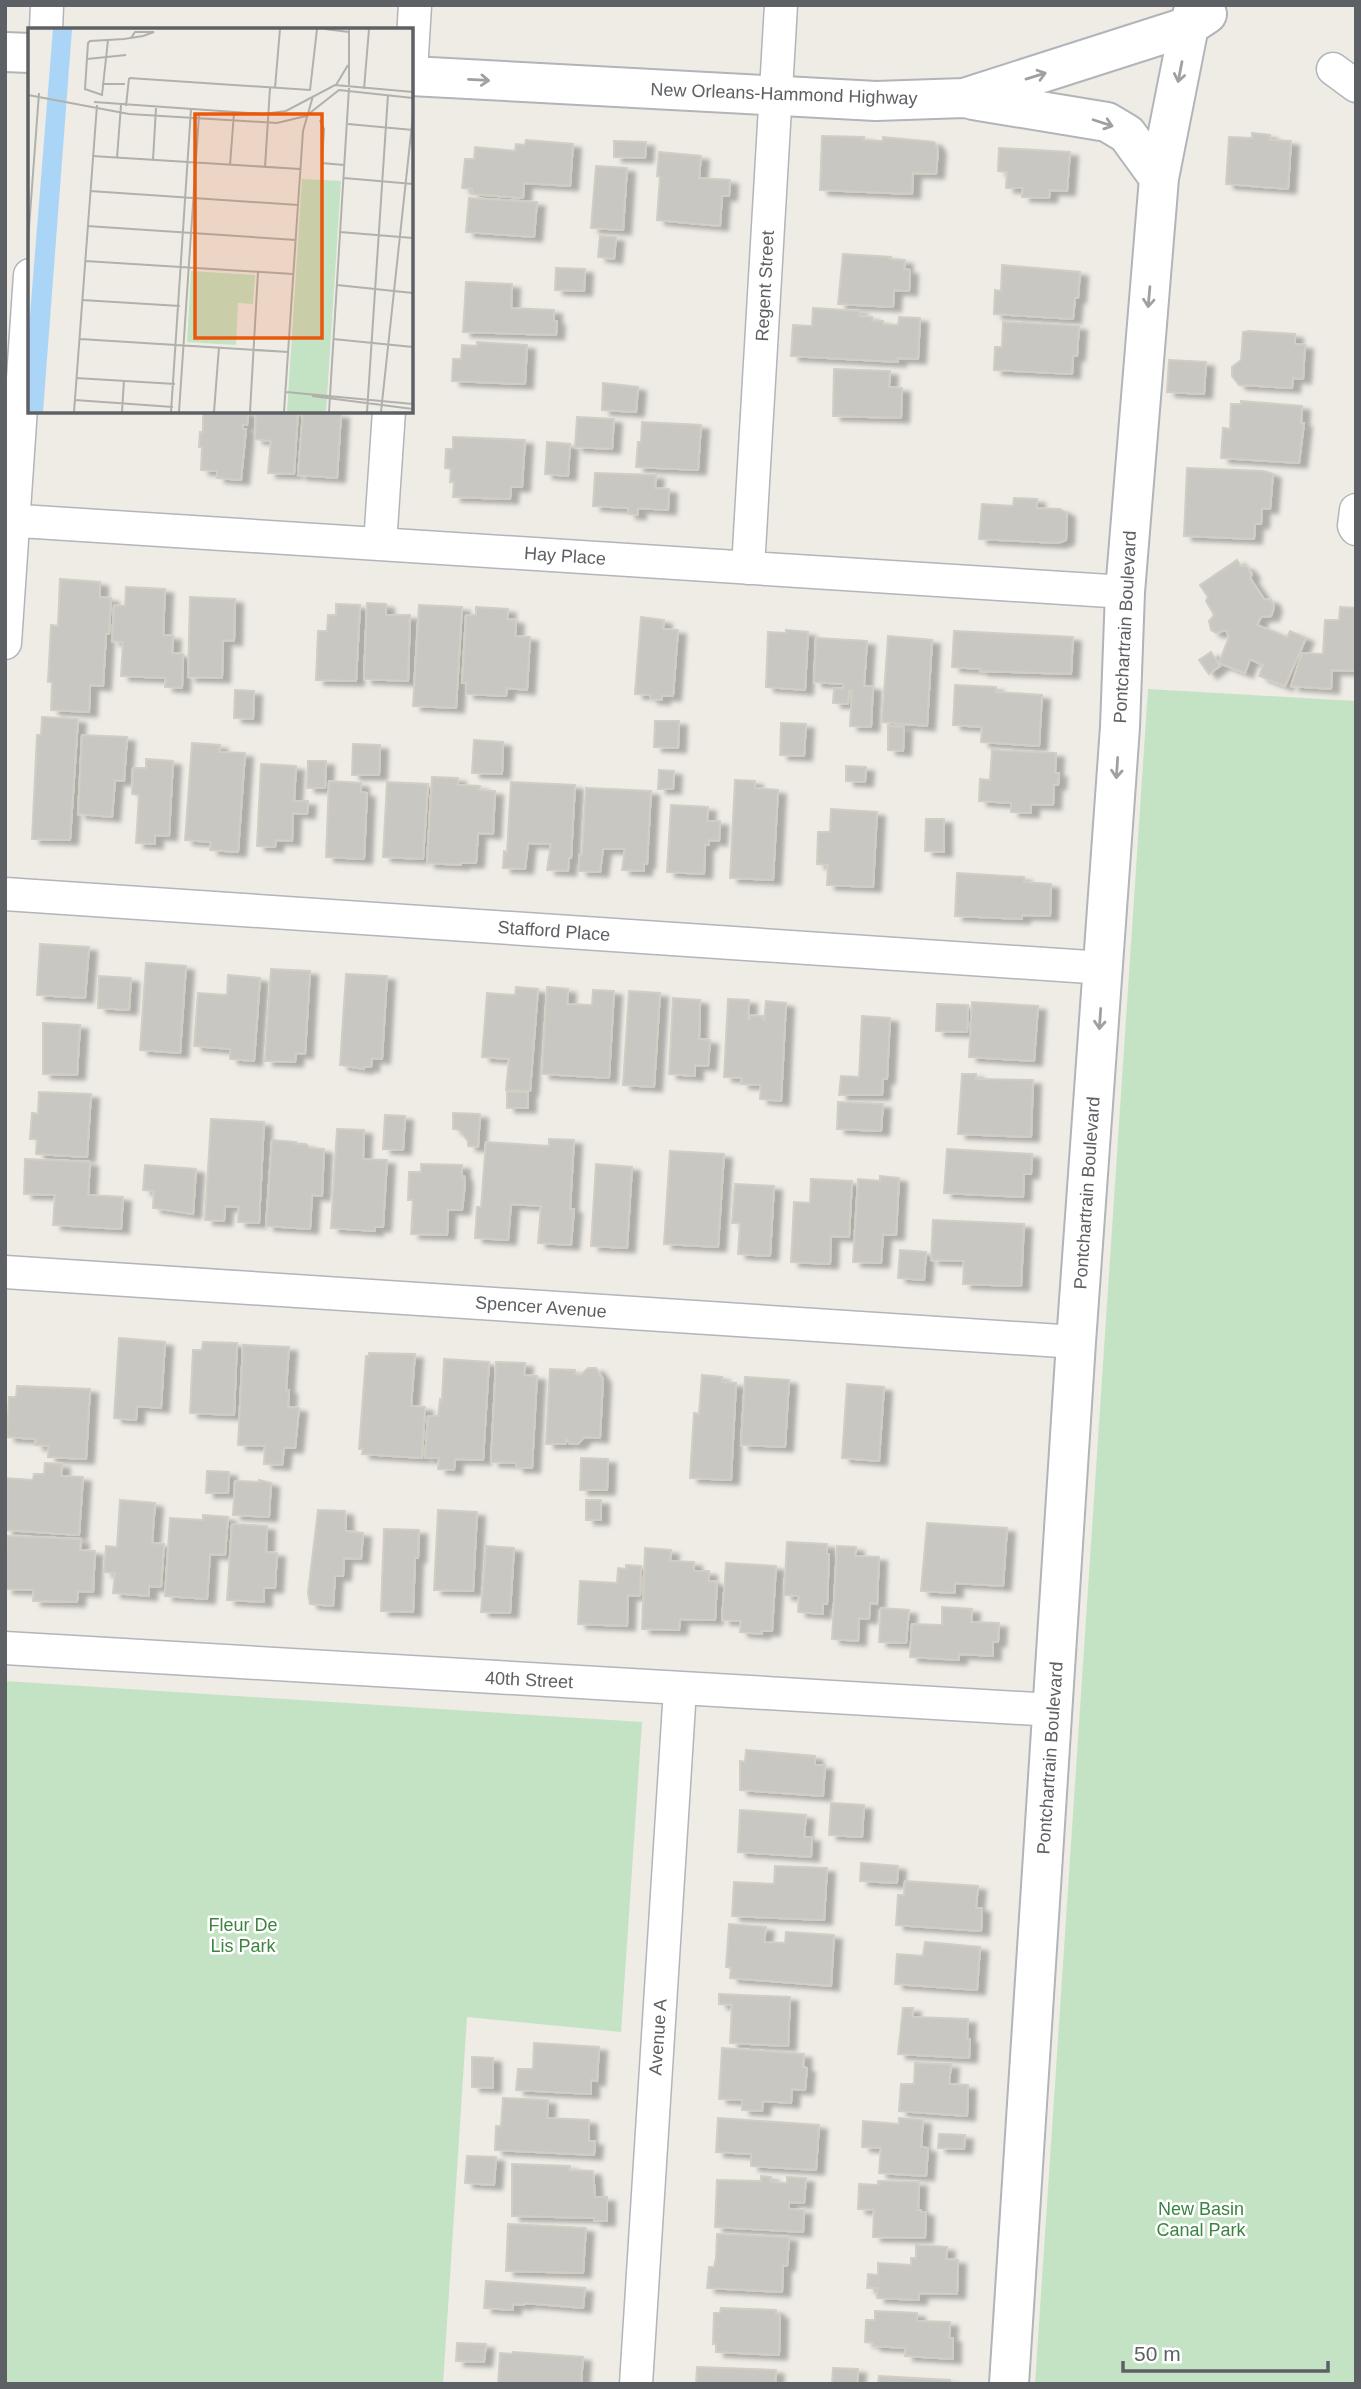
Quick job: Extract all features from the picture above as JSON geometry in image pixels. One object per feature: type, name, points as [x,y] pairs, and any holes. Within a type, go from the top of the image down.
[{"type":"main road","name":"New Orleans-Hammond Highway","points":[[413,74],[876,102],[964,98],[1220,5]]},
{"type":"main road","name":"Pontchartrain Boulevard","points":[[1009,2384],[1076,1342],[1122,690],[1125,592],[1159,178],[1192,16]]},
{"type":"main road","points":[[5,52],[28,53]]},
{"type":"main road","points":[[964,98],[1107,121],[1127,134],[1159,178]]},
{"type":"street","points":[[46,28],[47,5]]},
{"type":"street","points":[[413,40],[415,5]]},
{"type":"street","name":"Regent Street","points":[[748,568],[780,5]]},
{"type":"street","points":[[5,643],[9,520],[28,298]]},
{"type":"street","points":[[380,544],[389,413]]},
{"type":"street","points":[[1356,510],[1356,529]]},
{"type":"street","name":"Hay Place","points":[[9,520],[1125,592]]},
{"type":"street","name":"Stafford Place","points":[[5,894],[1104,968]]},
{"type":"street","name":"Spencer Avenue","points":[[5,1272],[1076,1342]]},
{"type":"street","name":"40th Street","points":[[5,1648],[1053,1710]]},
{"type":"street","name":"Avenue A","points":[[636,2384],[680,1689]]},
{"type":"green space","name":"New Basin Canal Park","points":[[1148,689],[1356,701],[1356,2384],[1035,2384]]},
{"type":"green space","name":"Fleur De Lis Park","points":[[5,1681],[642,1722],[621,2032],[467,2017],[443,2384],[5,2384]]},
{"type":"building","points":[[1252,133],[1270,135],[1270,140],[1291,141],[1288,189],[1226,184],[1229,137],[1252,138]]},
{"type":"building","points":[[822,136],[864,137],[864,140],[883,141],[883,137],[934,142],[938,149],[936,174],[913,173],[912,194],[820,190]]},
{"type":"building","points":[[526,140],[573,144],[570,186],[524,183],[523,198],[472,194],[472,189],[462,188],[465,159],[474,159],[475,147],[515,151],[516,144],[525,145]]},
{"type":"building","points":[[614,141],[646,142],[645,158],[614,157]]},
{"type":"building","points":[[999,148],[1070,152],[1067,191],[1050,190],[1049,198],[1022,197],[1023,188],[1006,188],[1007,172],[998,171]]},
{"type":"building","points":[[659,152],[701,156],[699,178],[730,180],[729,196],[722,196],[720,226],[657,220]]},
{"type":"building","points":[[596,166],[627,168],[623,230],[591,228]]},
{"type":"building","points":[[469,198],[537,202],[534,237],[466,232]]},
{"type":"building","points":[[600,236],[616,237],[614,259],[598,257]]},
{"type":"building","points":[[843,254],[905,260],[904,269],[910,270],[909,291],[894,290],[893,307],[838,304]]},
{"type":"building","points":[[1002,265],[1080,272],[1073,319],[994,314],[995,290],[1001,291]]},
{"type":"building","points":[[556,268],[585,269],[584,291],[555,290]]},
{"type":"building","points":[[466,282],[512,284],[511,308],[554,310],[554,321],[557,321],[556,335],[463,332]]},
{"type":"building","points":[[813,308],[860,311],[860,316],[872,317],[872,321],[883,321],[883,324],[898,325],[899,317],[920,318],[918,359],[898,358],[898,362],[791,356],[793,325],[812,326]]},
{"type":"building","points":[[1003,322],[1079,326],[1077,356],[1073,356],[1072,374],[994,370],[995,347],[1002,347]]},
{"type":"building","points":[[1243,332],[1295,334],[1295,344],[1305,345],[1303,379],[1293,378],[1292,388],[1239,385],[1232,376],[1232,367],[1241,360]]},
{"type":"building","points":[[477,342],[527,345],[525,384],[452,381],[453,359],[461,359],[462,345],[477,346]]},
{"type":"building","points":[[1169,360],[1206,362],[1204,394],[1167,392]]},
{"type":"building","points":[[834,369],[890,371],[889,387],[902,388],[901,418],[833,416]]},
{"type":"building","points":[[603,383],[638,387],[636,412],[602,410]]},
{"type":"building","points":[[1241,401],[1302,406],[1301,423],[1304,423],[1299,463],[1221,458],[1223,428],[1230,429],[1231,404],[1241,404]]},
{"type":"building","points":[[203,413],[248,413],[247,425],[243,425],[243,429],[246,429],[241,480],[217,478],[217,471],[201,470],[202,447],[199,447],[200,432],[203,432]]},
{"type":"building","points":[[256,413],[298,413],[294,474],[268,473],[271,441],[255,439]]},
{"type":"building","points":[[303,413],[341,414],[337,478],[298,475]]},
{"type":"building","points":[[577,417],[614,419],[612,449],[575,447]]},
{"type":"building","points":[[642,422],[701,425],[698,470],[636,467]]},
{"type":"building","points":[[453,437],[525,440],[522,487],[511,487],[510,499],[453,497],[451,469],[445,468],[446,449],[453,449]]},
{"type":"building","points":[[547,442],[570,444],[568,476],[545,474]]},
{"type":"building","points":[[1187,468],[1264,471],[1273,474],[1270,509],[1262,508],[1261,524],[1255,524],[1254,539],[1184,536]]},
{"type":"building","points":[[595,473],[656,475],[655,488],[669,489],[668,510],[638,508],[638,515],[628,514],[628,508],[593,506]]},
{"type":"building","points":[[1014,498],[1037,499],[1037,508],[1060,509],[1067,513],[1066,540],[1058,543],[979,539],[982,504],[1013,506]]},
{"type":"building","points":[[1237,560],[1241,566],[1246,566],[1252,574],[1250,578],[1264,599],[1271,600],[1274,607],[1271,616],[1261,617],[1257,625],[1287,637],[1290,631],[1306,638],[1285,686],[1259,676],[1263,665],[1250,659],[1245,673],[1219,663],[1229,637],[1226,630],[1216,633],[1211,630],[1209,621],[1214,615],[1206,601],[1208,597],[1200,585]]},
{"type":"building","points":[[60,579],[100,582],[100,597],[111,598],[103,686],[90,685],[89,712],[51,710],[52,682],[48,682],[51,625],[58,626]]},
{"type":"building","points":[[126,587],[165,589],[163,635],[173,636],[172,653],[183,654],[182,688],[165,687],[166,678],[121,676],[123,642],[112,641],[114,605],[125,606]]},
{"type":"building","points":[[190,597],[235,599],[234,641],[223,640],[222,678],[188,677]]},
{"type":"building","points":[[367,603],[386,604],[386,615],[410,615],[408,681],[364,679]]},
{"type":"building","points":[[336,604],[360,605],[356,681],[316,680],[318,631],[327,631],[328,615],[336,615]]},
{"type":"building","points":[[419,605],[462,607],[456,708],[413,706]]},
{"type":"building","points":[[476,607],[508,609],[507,619],[516,620],[515,636],[530,637],[527,690],[507,688],[506,696],[466,694],[466,683],[462,683],[466,615],[476,615]]},
{"type":"building","points":[[1340,607],[1356,608],[1356,671],[1332,670],[1331,689],[1291,686],[1302,653],[1323,654],[1325,620],[1339,620]]},
{"type":"building","points":[[641,617],[664,620],[663,629],[678,630],[673,696],[662,696],[662,700],[650,699],[650,695],[635,694]]},
{"type":"building","points":[[786,630],[808,632],[805,690],[766,687],[768,632],[786,633]]},
{"type":"building","points":[[954,631],[1073,637],[1071,674],[980,671],[981,669],[952,667]]},
{"type":"building","points":[[888,636],[932,640],[927,726],[882,722]]},
{"type":"building","points":[[816,638],[867,641],[864,686],[873,686],[871,727],[850,726],[852,691],[849,690],[848,704],[833,703],[834,688],[843,689],[843,684],[814,682]]},
{"type":"building","points":[[1211,652],[1220,666],[1209,674],[1199,660]]},
{"type":"building","points":[[955,685],[996,687],[996,692],[1042,695],[1039,746],[981,742],[982,727],[953,725]]},
{"type":"building","points":[[235,690],[254,691],[253,719],[234,718]]},
{"type":"building","points":[[42,717],[78,719],[70,840],[32,839],[37,735],[41,735]]},
{"type":"building","points":[[655,721],[679,721],[678,748],[654,747]]},
{"type":"building","points":[[781,723],[806,724],[804,756],[780,755]]},
{"type":"building","points":[[888,726],[904,727],[903,751],[888,750]]},
{"type":"building","points":[[82,735],[127,737],[124,781],[115,780],[112,817],[78,814]]},
{"type":"building","points":[[474,740],[503,742],[502,774],[472,773]]},
{"type":"building","points":[[192,743],[220,745],[219,752],[245,753],[238,852],[210,850],[211,842],[185,840]]},
{"type":"building","points":[[353,744],[380,745],[379,775],[352,775]]},
{"type":"building","points":[[992,750],[1056,753],[1055,773],[1059,773],[1058,785],[1054,785],[1053,805],[1031,804],[1031,813],[1011,812],[1011,803],[979,801],[980,779],[990,780]]},
{"type":"building","points":[[146,759],[173,761],[169,836],[155,835],[155,844],[136,843],[139,795],[132,794],[133,768],[146,768]]},
{"type":"building","points":[[308,761],[326,761],[325,788],[307,788]]},
{"type":"building","points":[[261,764],[296,766],[294,801],[308,801],[307,814],[293,813],[292,841],[276,840],[275,847],[257,846]]},
{"type":"building","points":[[846,766],[866,767],[865,782],[846,781]]},
{"type":"building","points":[[659,770],[674,771],[673,789],[658,789]]},
{"type":"building","points":[[432,777],[458,778],[458,785],[480,786],[479,790],[495,791],[493,834],[478,833],[476,863],[427,863]]},
{"type":"building","points":[[735,780],[755,781],[755,788],[778,790],[773,880],[730,878]]},
{"type":"building","points":[[329,781],[361,783],[361,792],[367,793],[364,859],[326,857]]},
{"type":"building","points":[[387,782],[428,784],[423,859],[383,857]]},
{"type":"building","points":[[511,782],[575,785],[568,871],[547,870],[551,844],[528,843],[525,869],[503,868],[504,851],[507,852]]},
{"type":"building","points":[[586,788],[651,791],[647,864],[644,864],[644,871],[622,870],[625,849],[603,849],[600,872],[579,871]]},
{"type":"building","points":[[671,805],[708,807],[707,821],[720,821],[719,841],[709,840],[709,845],[705,845],[704,874],[667,872]]},
{"type":"building","points":[[831,809],[877,812],[873,887],[827,885],[828,865],[817,864],[818,832],[830,832]]},
{"type":"building","points":[[926,819],[944,819],[944,852],[925,851]]},
{"type":"building","points":[[957,873],[1024,877],[1024,882],[1051,884],[1050,916],[1022,915],[1022,919],[955,916]]},
{"type":"building","points":[[40,944],[89,947],[85,998],[37,995]]},
{"type":"building","points":[[146,963],[186,966],[180,1053],[140,1050]]},
{"type":"building","points":[[271,969],[310,971],[305,1054],[296,1053],[295,1062],[265,1061]]},
{"type":"building","points":[[346,974],[387,976],[382,1059],[372,1058],[371,1067],[364,1069],[340,1065]]},
{"type":"building","points":[[228,975],[260,978],[254,1061],[230,1059],[230,1049],[194,1046],[198,993],[227,995]]},
{"type":"building","points":[[99,976],[131,978],[129,1010],[98,1008]]},
{"type":"building","points":[[516,987],[538,989],[530,1091],[506,1090],[509,1059],[482,1057],[487,993],[515,995]]},
{"type":"building","points":[[547,987],[568,989],[567,1004],[592,1005],[593,990],[614,991],[609,1078],[542,1074]]},
{"type":"building","points":[[629,991],[660,993],[654,1087],[623,1085]]},
{"type":"building","points":[[673,998],[700,1000],[699,1039],[710,1040],[708,1066],[695,1065],[695,1076],[669,1074]]},
{"type":"building","points":[[728,999],[749,1000],[748,1019],[750,1015],[763,1016],[764,1021],[766,1001],[786,1003],[781,1101],[760,1099],[761,1085],[741,1084],[742,1078],[724,1077]]},
{"type":"building","points":[[972,1002],[1038,1006],[1034,1061],[969,1057]]},
{"type":"building","points":[[937,1004],[968,1005],[967,1032],[936,1031]]},
{"type":"building","points":[[862,1016],[890,1018],[887,1079],[883,1079],[882,1095],[839,1095],[841,1076],[859,1077]]},
{"type":"building","points":[[43,1023],[80,1025],[77,1075],[43,1074]]},
{"type":"building","points":[[962,1074],[976,1074],[976,1079],[1033,1080],[1031,1137],[958,1134]]},
{"type":"building","points":[[39,1092],[91,1094],[87,1157],[36,1154],[37,1139],[30,1139],[32,1113],[38,1114]]},
{"type":"building","points":[[507,1092],[528,1092],[528,1108],[507,1108]]},
{"type":"building","points":[[838,1102],[883,1104],[881,1131],[837,1129]]},
{"type":"building","points":[[453,1113],[480,1114],[478,1147],[468,1146],[468,1141],[459,1130],[453,1129]]},
{"type":"building","points":[[385,1115],[405,1116],[403,1150],[383,1149]]},
{"type":"building","points":[[211,1119],[264,1122],[259,1223],[238,1222],[239,1207],[225,1206],[224,1221],[205,1220]]},
{"type":"building","points":[[337,1129],[364,1130],[363,1159],[387,1160],[383,1227],[375,1227],[375,1231],[331,1228]]},
{"type":"building","points":[[549,1139],[574,1140],[571,1245],[538,1243],[541,1206],[511,1204],[508,1240],[475,1238],[477,1207],[481,1207],[486,1142],[549,1146]]},
{"type":"building","points":[[272,1140],[296,1142],[295,1144],[306,1144],[310,1148],[324,1149],[322,1196],[312,1195],[310,1229],[266,1226]]},
{"type":"building","points":[[947,1149],[1032,1154],[1031,1174],[1024,1174],[1023,1197],[944,1193]]},
{"type":"building","points":[[670,1151],[724,1154],[718,1247],[664,1244]]},
{"type":"building","points":[[25,1159],[90,1162],[88,1195],[123,1197],[121,1229],[53,1225],[55,1195],[24,1194]]},
{"type":"building","points":[[421,1164],[462,1165],[465,1184],[462,1210],[448,1210],[447,1235],[411,1234],[413,1200],[408,1200],[409,1172],[421,1172]]},
{"type":"building","points":[[596,1164],[632,1167],[627,1248],[591,1246]]},
{"type":"building","points":[[145,1165],[196,1169],[193,1214],[153,1208],[154,1191],[143,1190]]},
{"type":"building","points":[[880,1176],[899,1178],[896,1235],[883,1235],[881,1263],[853,1262],[858,1179],[880,1181]]},
{"type":"building","points":[[811,1179],[852,1181],[849,1237],[831,1236],[830,1264],[791,1262],[794,1202],[810,1203]]},
{"type":"building","points":[[735,1184],[774,1186],[770,1256],[738,1254],[740,1223],[732,1223]]},
{"type":"building","points":[[933,1220],[1024,1224],[1021,1286],[963,1284],[964,1261],[931,1260]]},
{"type":"building","points":[[900,1250],[926,1252],[924,1280],[898,1278]]},
{"type":"building","points":[[119,1338],[165,1342],[161,1408],[137,1406],[136,1420],[114,1418]]},
{"type":"building","points":[[203,1342],[237,1343],[234,1415],[190,1413],[193,1350],[202,1350]]},
{"type":"building","points":[[243,1345],[289,1347],[286,1390],[289,1390],[288,1407],[299,1408],[295,1448],[284,1448],[282,1465],[264,1464],[265,1446],[238,1445]]},
{"type":"building","points":[[369,1353],[415,1354],[411,1406],[425,1407],[422,1458],[362,1454],[363,1449],[359,1449],[366,1356],[369,1356]]},
{"type":"building","points":[[444,1359],[489,1362],[483,1460],[455,1459],[454,1470],[438,1469],[439,1458],[425,1458],[428,1416],[438,1416],[440,1399],[442,1400]]},
{"type":"building","points":[[496,1362],[525,1363],[524,1375],[537,1376],[532,1468],[516,1468],[516,1463],[491,1462]]},
{"type":"building","points":[[588,1368],[596,1368],[603,1379],[600,1438],[584,1437],[578,1444],[570,1444],[566,1439],[566,1444],[546,1444],[550,1369],[575,1370],[575,1374],[581,1375]]},
{"type":"building","points":[[702,1375],[722,1377],[722,1382],[736,1383],[731,1480],[690,1478],[694,1413],[699,1414]]},
{"type":"building","points":[[745,1377],[789,1380],[785,1447],[741,1445]]},
{"type":"building","points":[[847,1384],[884,1387],[879,1461],[842,1458]]},
{"type":"building","points":[[17,1386],[90,1389],[86,1459],[48,1457],[49,1446],[35,1445],[36,1439],[7,1437],[9,1397],[16,1397]]},
{"type":"building","points":[[581,1458],[608,1459],[607,1490],[580,1490]]},
{"type":"building","points":[[45,1463],[62,1464],[61,1476],[83,1477],[79,1535],[5,1530],[5,1478],[33,1480],[34,1474],[44,1474]]},
{"type":"building","points":[[207,1471],[229,1472],[228,1493],[206,1493]]},
{"type":"building","points":[[259,1480],[271,1483],[269,1517],[233,1515],[235,1481]]},
{"type":"building","points":[[120,1500],[155,1503],[152,1543],[164,1544],[161,1587],[149,1586],[149,1596],[113,1593],[115,1573],[104,1572],[106,1546],[117,1547]]},
{"type":"building","points":[[586,1500],[601,1500],[601,1520],[586,1520]]},
{"type":"building","points":[[318,1510],[345,1511],[346,1531],[363,1533],[361,1559],[344,1558],[343,1576],[335,1576],[333,1606],[310,1604],[308,1593]]},
{"type":"building","points":[[438,1510],[477,1512],[473,1591],[434,1590]]},
{"type":"building","points":[[203,1515],[228,1517],[225,1555],[210,1554],[207,1599],[165,1596],[170,1518],[203,1520]]},
{"type":"building","points":[[927,1523],[1007,1528],[1003,1586],[955,1583],[955,1593],[921,1591]]},
{"type":"building","points":[[232,1524],[267,1526],[266,1552],[277,1553],[275,1588],[264,1588],[264,1602],[227,1600]]},
{"type":"building","points":[[384,1529],[419,1530],[413,1612],[381,1611]]},
{"type":"building","points":[[7,1536],[81,1539],[80,1550],[95,1551],[93,1592],[78,1591],[77,1602],[33,1601],[34,1590],[5,1589]]},
{"type":"building","points":[[787,1542],[827,1544],[827,1604],[823,1604],[823,1614],[798,1612],[799,1596],[784,1595]]},
{"type":"building","points":[[486,1546],[514,1548],[510,1613],[481,1612]]},
{"type":"building","points":[[837,1546],[856,1547],[855,1556],[879,1557],[877,1604],[870,1603],[869,1619],[859,1618],[858,1641],[832,1639]]},
{"type":"building","points":[[645,1548],[671,1550],[670,1561],[694,1562],[694,1571],[709,1571],[709,1581],[717,1582],[715,1620],[680,1619],[679,1630],[642,1629]]},
{"type":"building","points":[[726,1563],[776,1566],[772,1631],[762,1631],[762,1634],[740,1632],[741,1621],[722,1620]]},
{"type":"building","points":[[626,1565],[641,1566],[640,1596],[628,1595],[627,1626],[578,1624],[580,1581],[617,1583],[618,1568],[626,1569]]},
{"type":"building","points":[[942,1607],[972,1609],[971,1622],[999,1623],[998,1642],[993,1642],[993,1656],[959,1654],[959,1660],[910,1657],[912,1624],[942,1625]]},
{"type":"building","points":[[881,1608],[909,1610],[906,1643],[879,1642]]},
{"type":"building","points":[[746,1750],[815,1756],[815,1765],[825,1765],[823,1796],[740,1790],[740,1761],[745,1762]]},
{"type":"building","points":[[831,1803],[864,1805],[862,1837],[829,1835]]},
{"type":"building","points":[[740,1810],[806,1815],[804,1837],[812,1837],[811,1857],[738,1852]]},
{"type":"building","points":[[861,1863],[898,1866],[897,1883],[860,1881]]},
{"type":"building","points":[[775,1866],[827,1868],[824,1920],[732,1916],[734,1882],[774,1884]]},
{"type":"building","points":[[905,1881],[978,1886],[976,1908],[982,1908],[981,1931],[896,1925],[898,1895],[904,1895]]},
{"type":"building","points":[[729,1924],[766,1927],[764,1942],[785,1943],[786,1932],[834,1935],[831,1986],[730,1978],[731,1968],[726,1967]]},
{"type":"building","points":[[925,1942],[980,1947],[977,1990],[895,1984],[897,1954],[923,1956]]},
{"type":"building","points":[[719,1994],[790,1997],[788,2046],[730,2043],[732,2005],[719,2004]]},
{"type":"building","points":[[903,2008],[913,2008],[912,2017],[968,2019],[969,2058],[898,2054]]},
{"type":"building","points":[[534,2043],[599,2047],[597,2081],[591,2080],[591,2094],[516,2090],[518,2069],[533,2069]]},
{"type":"building","points":[[722,2048],[804,2054],[803,2067],[807,2068],[805,2090],[792,2089],[791,2103],[763,2101],[762,2111],[742,2110],[742,2100],[719,2099]]},
{"type":"building","points":[[472,2057],[493,2058],[493,2088],[472,2087]]},
{"type":"building","points":[[915,2063],[951,2064],[949,2084],[968,2085],[967,2116],[899,2111],[901,2084],[914,2084]]},
{"type":"building","points":[[503,2098],[548,2100],[547,2118],[589,2120],[589,2141],[595,2141],[594,2155],[495,2150],[496,2126],[501,2126]]},
{"type":"building","points":[[718,2118],[819,2125],[816,2170],[751,2166],[751,2154],[716,2152]]},
{"type":"building","points":[[899,2118],[923,2120],[921,2147],[928,2148],[926,2176],[879,2173],[881,2148],[862,2147],[863,2121],[899,2124]]},
{"type":"building","points":[[939,2134],[965,2135],[964,2149],[938,2148]]},
{"type":"building","points":[[467,2156],[496,2157],[494,2185],[465,2183]]},
{"type":"building","points":[[512,2164],[570,2166],[569,2170],[593,2171],[595,2197],[607,2197],[607,2221],[594,2221],[594,2218],[512,2216]]},
{"type":"building","points":[[761,2176],[771,2177],[771,2182],[787,2183],[787,2177],[806,2178],[804,2203],[789,2202],[789,2209],[804,2210],[803,2232],[715,2227],[717,2180],[761,2181]]},
{"type":"building","points":[[878,2181],[919,2182],[918,2210],[926,2212],[925,2238],[873,2237],[874,2210],[858,2209],[859,2184],[878,2185]]},
{"type":"building","points":[[508,2224],[586,2228],[583,2273],[506,2271]]},
{"type":"building","points":[[717,2234],[789,2237],[787,2266],[783,2266],[782,2292],[707,2288],[709,2267],[714,2267],[716,2258]]},
{"type":"building","points":[[916,2245],[947,2247],[946,2259],[958,2260],[957,2294],[919,2293],[919,2300],[877,2298],[877,2288],[867,2288],[868,2274],[878,2275],[878,2263],[911,2265],[911,2258],[916,2258]]},
{"type":"building","points":[[486,2281],[585,2288],[583,2308],[524,2303],[513,2304],[513,2310],[484,2308]]},
{"type":"building","points":[[721,2308],[776,2310],[776,2314],[780,2314],[779,2355],[716,2352],[716,2344],[713,2344],[714,2313],[720,2313]]},
{"type":"building","points":[[875,2311],[917,2313],[917,2321],[950,2322],[949,2338],[953,2338],[953,2359],[905,2356],[906,2348],[873,2346],[873,2343],[865,2342],[866,2320],[875,2320]]},
{"type":"building","points":[[457,2343],[486,2344],[484,2362],[456,2361]]},
{"type":"building","points":[[500,2353],[583,2357],[581,2384],[498,2384]]},
{"type":"building","points":[[697,2367],[776,2370],[775,2384],[696,2384]]},
{"type":"building","points":[[833,2368],[858,2369],[857,2384],[832,2384]]},
{"type":"building","points":[[879,2376],[950,2380],[950,2384],[878,2384]]}]
